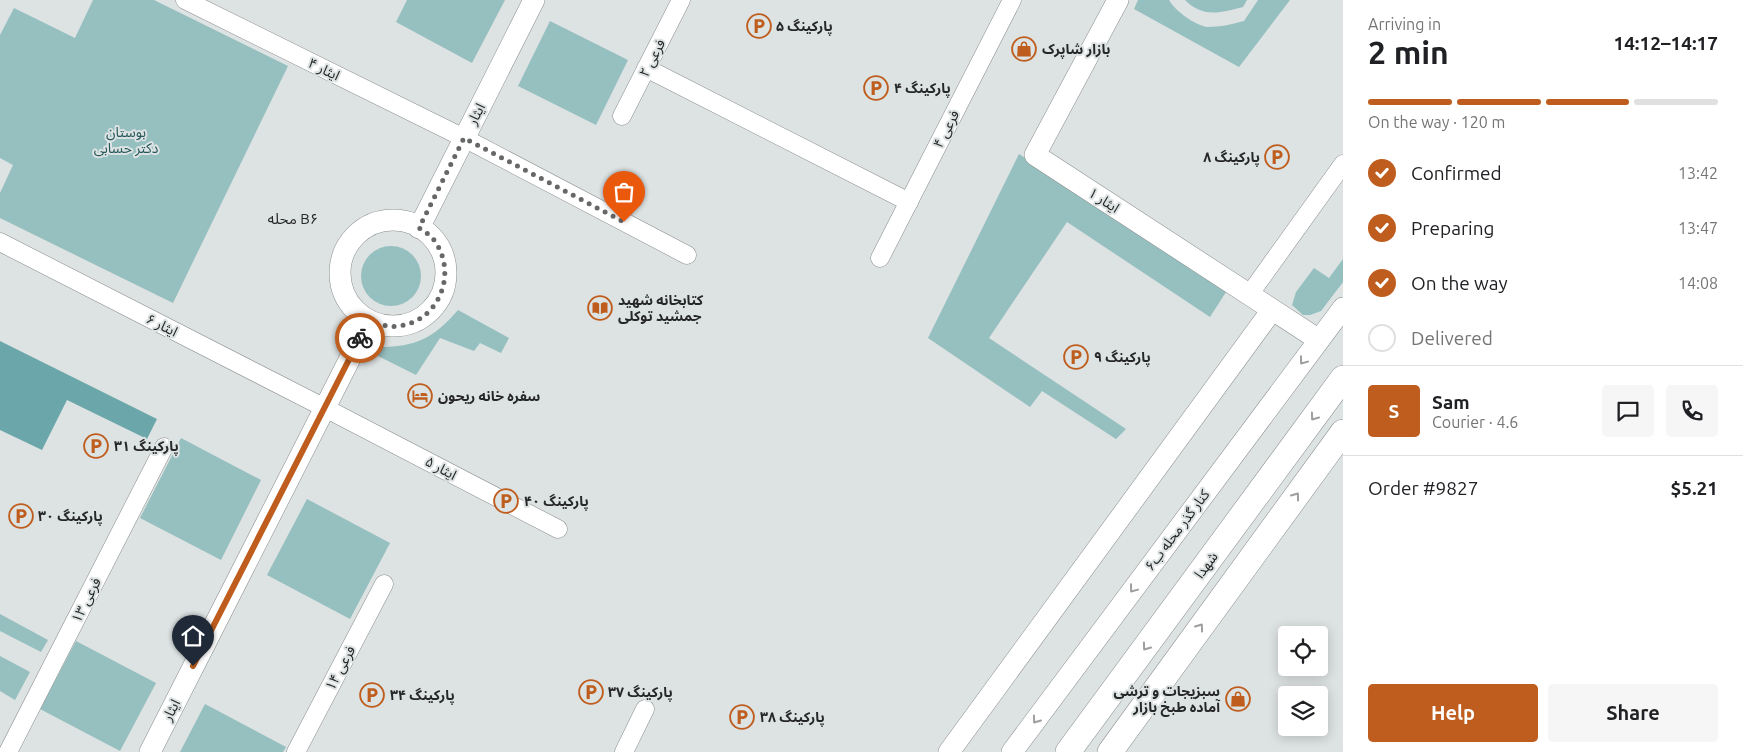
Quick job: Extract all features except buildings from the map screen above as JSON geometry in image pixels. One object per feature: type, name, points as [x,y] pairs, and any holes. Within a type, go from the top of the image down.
[{"type":"main road","name":"شهدا","points":[[1068,752],[1343,378]]},
{"type":"main road","points":[[1094,718],[1115,745],[1343,432]]},
{"type":"street","name":"ایثار ۴","points":[[185,0],[464,138],[688,255]]},
{"type":"street","name":"ایثار","points":[[419,228],[534,0]]},
{"type":"street","name":"فرعی ۲","points":[[622,116],[681,0]]},
{"type":"street","name":"فرعی ۴","points":[[880,258],[1012,0]]},
{"type":"street","name":"ایثار ۱","points":[[1118,0],[1036,155],[1319,340]]},
{"type":"street","points":[[646,68],[909,202]]},
{"type":"street","points":[[1249,295],[1343,164]]},
{"type":"street","points":[[386,221],[403,222],[419,228],[433,239],[442,254],[445,272],[443,289],[437,303],[414,322],[399,326],[384,326],[369,321],[355,311],[346,297],[340,281],[340,264],[346,248],[356,235],[370,225],[386,221]]},
{"type":"street","name":"ایثار ۶","points":[[0,242],[325,408]]},
{"type":"street","name":"کنار گذر محله ب۶","points":[[1012,752],[1343,308]]},
{"type":"street","points":[[949,752],[1272,310]]},
{"type":"street","name":"ایثار","points":[[150,752],[369,321]]},
{"type":"street","name":"ایثار ۵","points":[[325,408],[558,529]]},
{"type":"street","name":"فرعی ۱۳","points":[[8,752],[164,447]]},
{"type":"street","name":"فرعی ۱۴","points":[[296,752],[384,584]]},
{"type":"street","points":[[624,752],[645,709]]},
{"type":"green space","name":"بوستان دکتر حسابی","points":[[93,0],[154,0],[288,66],[173,303],[0,218],[0,193],[13,165],[0,158],[0,35],[14,8],[75,38]]},
{"type":"green space","points":[[407,0],[505,0],[472,63],[396,22]]},
{"type":"green space","points":[[1138,0],[1169,0],[1186,17],[1208,27],[1244,21],[1258,0],[1290,0],[1239,67],[1134,9]]},
{"type":"green space","points":[[1185,0],[1247,0],[1243,7],[1227,11],[1205,12],[1198,10]]},
{"type":"green space","points":[[550,21],[628,60],[596,125],[518,86]]},
{"type":"green space","points":[[1019,154],[1228,289],[1210,317],[1067,222],[989,338],[1126,429],[1116,439],[1042,391],[1030,407],[928,338]]},
{"type":"green space","points":[[391,246],[403,248],[416,259],[421,276],[419,288],[408,301],[391,306],[379,304],[366,293],[361,276],[363,264],[374,251]]},
{"type":"green space","points":[[1343,259],[1343,282],[1321,311],[1310,315],[1303,315],[1292,305],[1296,292],[1314,268],[1329,278]]},
{"type":"green space","points":[[458,310],[509,338],[501,353],[480,343],[474,351],[440,338],[416,375],[374,354],[379,347],[404,345],[423,339],[441,328]]},
{"type":"green space","points":[[181,438],[261,480],[221,560],[140,518]]},
{"type":"green space","points":[[307,499],[390,543],[350,619],[267,575]]},
{"type":"green space","points":[[0,614],[48,640],[41,652],[0,631]]},
{"type":"green space","points":[[76,641],[156,683],[120,751],[40,709]]},
{"type":"green space","points":[[0,656],[30,672],[15,700],[0,691]]},
{"type":"green space","points":[[205,704],[286,747],[283,752],[180,752]]},
{"type":"shaded area","points":[[0,341],[157,419],[147,439],[67,400],[42,450],[0,430]]},
{"type":"way so far","points":[[360,338],[369,321],[384,326],[399,326],[414,322],[437,303],[443,289],[445,272],[442,254],[433,239],[419,228],[464,138],[624,222]]},
{"type":"place","name":"پارکینگ ۵","points":[[759,26]]},
{"type":"place","name":"بازار شاپرک","points":[[1024,49]]},
{"type":"place","name":"پارکینگ ۴","points":[[876,88]]},
{"type":"place","name":"پارکینگ ۸","points":[[1277,157]]},
{"type":"place","name":"کتابخانه شهید جمشید توکلی","points":[[600,308]]},
{"type":"place","name":"پارکینگ ۹","points":[[1076,357]]},
{"type":"place","name":"سفره خانه ریحون","points":[[420,396]]},
{"type":"place","name":"پارکینگ ۳۱","points":[[96,446]]},
{"type":"place","name":"پارکینگ ۴۰","points":[[506,501]]},
{"type":"place","name":"پارکینگ ۳۰","points":[[21,516]]},
{"type":"place","name":"پارکینگ ۳۷","points":[[591,692]]},
{"type":"place","name":"پارکینگ ۳۴","points":[[372,695]]},
{"type":"place","name":"سبزیجات و ترشی آماده طبخ بازار","points":[[1238,699]]},
{"type":"place","name":"پارکینگ ۳۸","points":[[742,717]]},
{"type":"district","name":"محله B۶","points":[[293,219]]},
{"type":"route","points":[[193,666],[360,338]]}]
